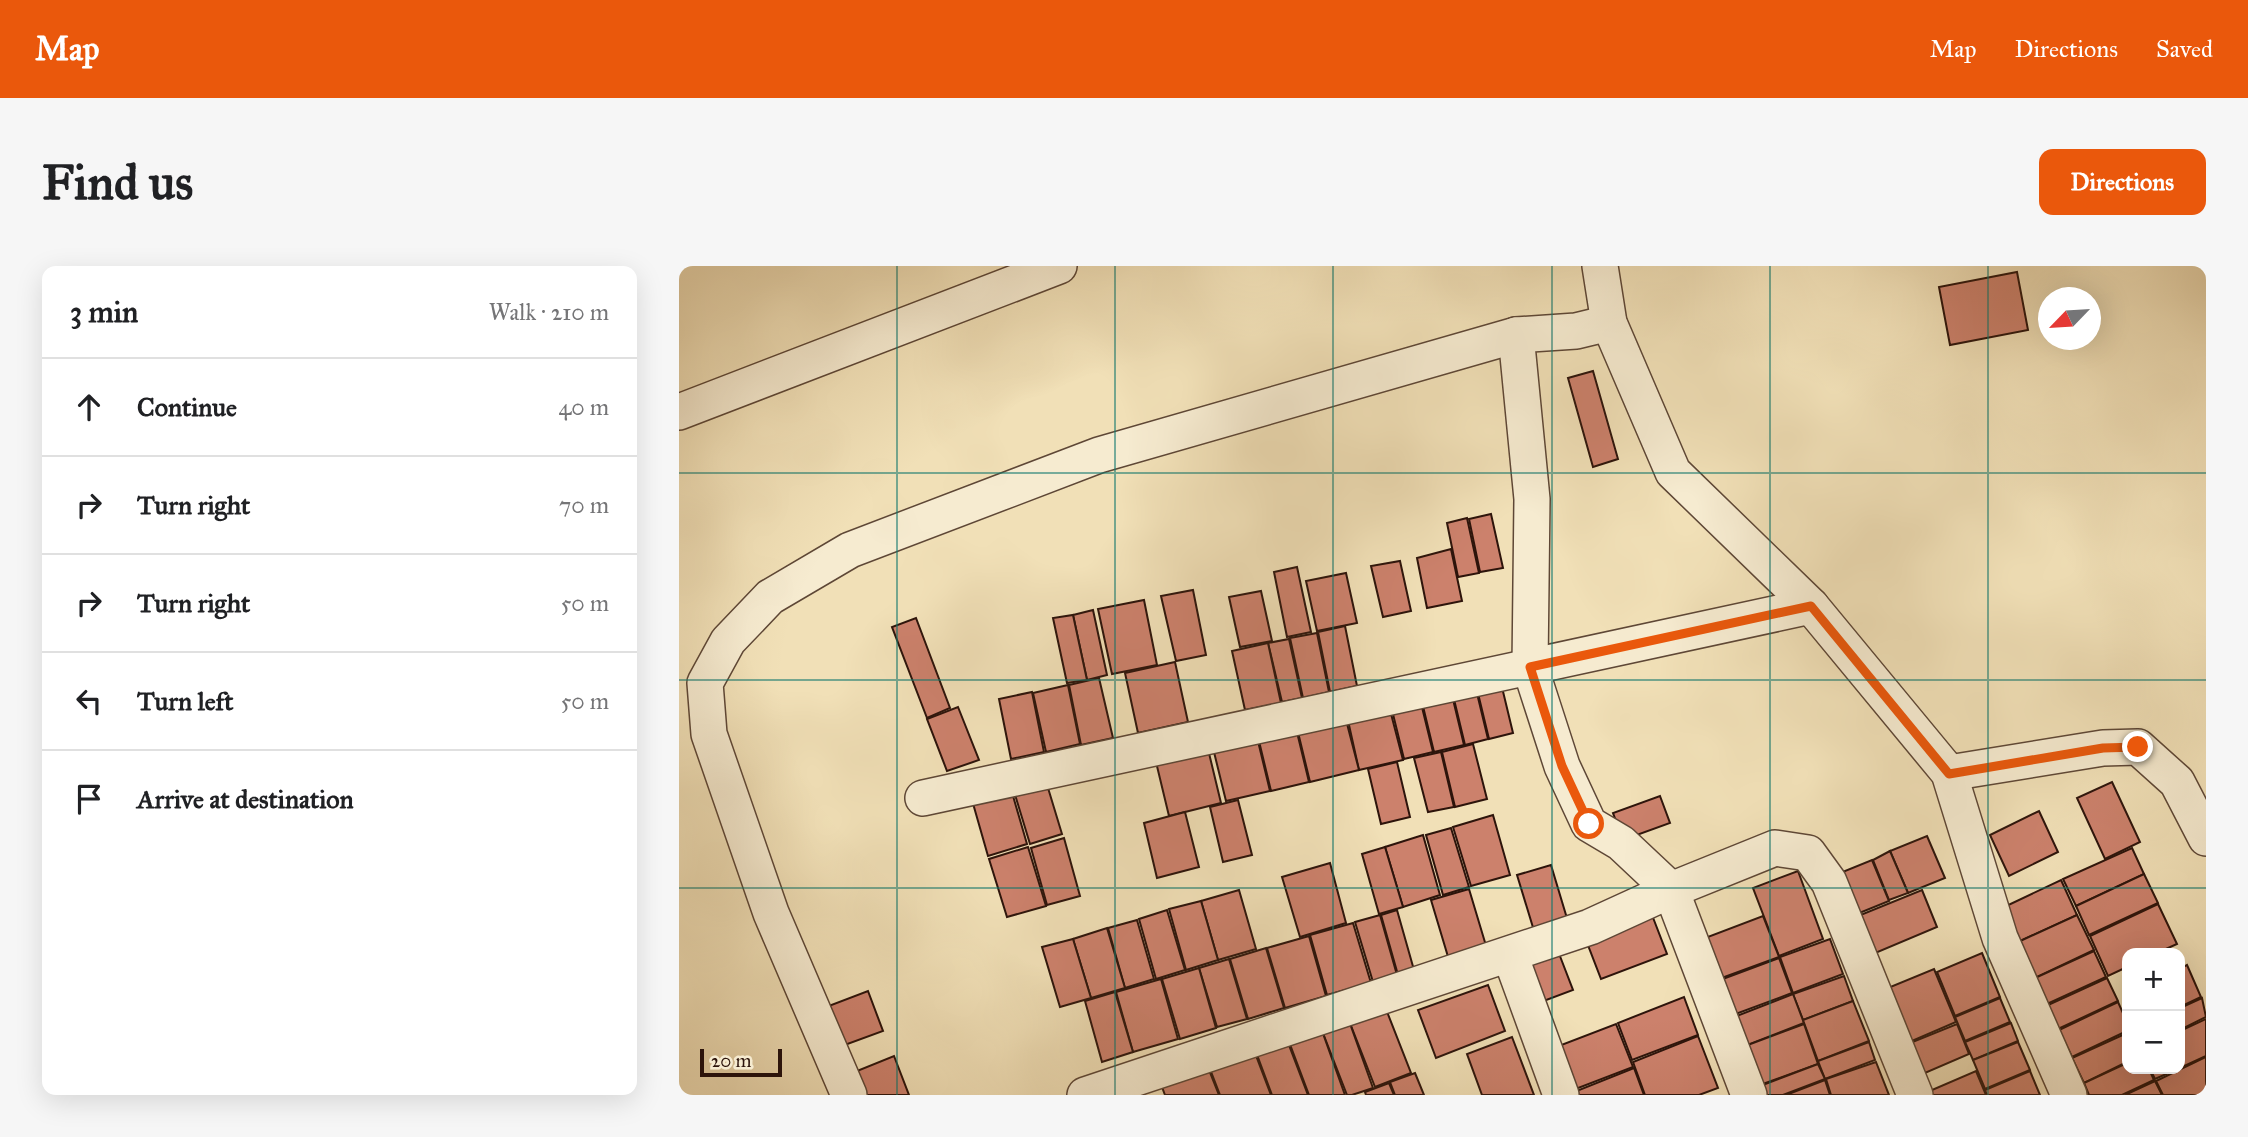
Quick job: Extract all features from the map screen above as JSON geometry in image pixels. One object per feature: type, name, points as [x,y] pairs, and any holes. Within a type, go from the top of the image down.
[{"type":"street","points":[[679,412],[1059,266]]},
{"type":"street","points":[[1600,266],[1609,323],[1673,472],[1811,606],[1949,774],[2000,938],[2069,1095]]},
{"type":"street","points":[[849,1095],[771,913],[709,734],[705,683],[728,641],[770,597],[850,550],[1099,455],[1516,335],[1576,331],[1609,323]]},
{"type":"street","points":[[1516,335],[1532,499],[1530,667],[1562,766],[1589,824],[1621,843],[1671,890],[1749,1095]]},
{"type":"street","points":[[923,798],[1811,606]]},
{"type":"street","points":[[1949,774],[2103,748],[2138,747],[2177,782],[2206,838]]},
{"type":"street","points":[[1085,1095],[1590,927],[1671,890],[1775,848],[1808,853],[1829,883],[1915,1095]]},
{"type":"street","points":[[1510,955],[1561,1095]]},
{"type":"building","points":[[2017,272],[2028,330],[1950,345],[1939,287]]},
{"type":"building","points":[[1593,371],[1618,459],[1593,467],[1568,378]]},
{"type":"building","points":[[1491,514],[1503,568],[1480,572],[1469,519]]},
{"type":"building","points":[[1467,518],[1479,573],[1458,577],[1447,523]]},
{"type":"building","points":[[1451,549],[1462,601],[1427,608],[1417,558]]},
{"type":"building","points":[[1400,561],[1411,611],[1383,617],[1371,566]]},
{"type":"building","points":[[1297,567],[1311,632],[1287,637],[1274,572]]},
{"type":"building","points":[[1346,573],[1357,623],[1317,631],[1306,581]]},
{"type":"building","points":[[1193,590],[1206,655],[1176,661],[1161,596]]},
{"type":"building","points":[[1261,591],[1272,641],[1240,647],[1229,597]]},
{"type":"building","points":[[1144,600],[1157,665],[1112,674],[1098,609]]},
{"type":"building","points":[[1093,610],[1107,675],[1087,680],[1073,615]]},
{"type":"building","points":[[1073,615],[1087,680],[1067,683],[1053,618]]},
{"type":"building","points":[[916,618],[950,708],[927,718],[892,627]]},
{"type":"building","points":[[1345,626],[1357,686],[1330,692],[1318,632]]},
{"type":"building","points":[[1317,633],[1329,692],[1303,698],[1290,638]]},
{"type":"building","points":[[1289,639],[1302,698],[1282,702],[1268,643]]},
{"type":"building","points":[[1268,643],[1281,703],[1245,710],[1232,651]]},
{"type":"building","points":[[1175,662],[1188,722],[1138,733],[1125,673]]},
{"type":"building","points":[[1099,678],[1113,738],[1081,745],[1069,685]]},
{"type":"building","points":[[1500,679],[1513,733],[1489,739],[1476,685]]},
{"type":"building","points":[[1068,685],[1080,744],[1046,752],[1033,693]]},
{"type":"building","points":[[1475,685],[1488,739],[1465,745],[1452,691]]},
{"type":"building","points":[[1451,691],[1464,745],[1434,752],[1421,698]]},
{"type":"building","points":[[1032,692],[1044,752],[1011,759],[999,699]]},
{"type":"building","points":[[1420,699],[1433,752],[1404,759],[1391,706]]},
{"type":"building","points":[[1389,706],[1403,760],[1359,770],[1347,716]]},
{"type":"building","points":[[958,707],[979,760],[947,771],[927,719]]},
{"type":"building","points":[[1345,716],[1359,770],[1310,782],[1297,728]]},
{"type":"building","points":[[1296,728],[1309,782],[1271,791],[1258,737]]},
{"type":"building","points":[[1257,737],[1270,791],[1226,801],[1213,748]]},
{"type":"building","points":[[1473,744],[1487,799],[1455,807],[1442,752]]},
{"type":"building","points":[[1208,749],[1221,803],[1169,816],[1156,762]]},
{"type":"building","points":[[1441,752],[1454,807],[1428,812],[1414,758]]},
{"type":"building","points":[[1397,762],[1410,817],[1381,824],[1368,769]]},
{"type":"building","points":[[1045,778],[1062,834],[1030,844],[1013,788]]},
{"type":"building","points":[[2112,782],[2140,842],[2105,859],[2077,798]]},
{"type":"building","points":[[1011,789],[1027,844],[988,856],[972,800]]},
{"type":"building","points":[[1660,796],[1670,823],[1623,840],[1613,813]]},
{"type":"building","points":[[1238,800],[1252,855],[1223,862],[1210,807]]},
{"type":"building","points":[[2039,811],[2058,852],[2009,876],[1990,835]]},
{"type":"building","points":[[1185,812],[1199,867],[1157,878],[1144,823]]},
{"type":"building","points":[[1493,815],[1510,875],[1471,886],[1453,827]]},
{"type":"building","points":[[1451,828],[1469,887],[1443,895],[1426,835]]},
{"type":"building","points":[[1423,835],[1440,895],[1403,907],[1385,847]]},
{"type":"building","points":[[1927,836],[1945,878],[1908,893],[1890,851]]},
{"type":"building","points":[[1064,838],[1080,896],[1047,905],[1031,848]]},
{"type":"building","points":[[1028,847],[1046,906],[1007,917],[989,859]]},
{"type":"building","points":[[1385,847],[1403,907],[1379,914],[1362,854]]},
{"type":"building","points":[[2132,848],[2144,874],[2076,906],[2063,879]]},
{"type":"building","points":[[1890,851],[1908,893],[1889,900],[1873,860]]},
{"type":"building","points":[[1872,860],[1889,901],[1857,914],[1840,873]]},
{"type":"building","points":[[1330,863],[1346,923],[1300,937],[1282,877]]},
{"type":"building","points":[[1551,865],[1569,925],[1535,934],[1517,875]]},
{"type":"building","points":[[1798,871],[1823,939],[1779,956],[1753,888]]},
{"type":"building","points":[[2144,874],[2158,903],[2089,935],[2076,906]]},
{"type":"building","points":[[2061,880],[2077,915],[2018,942],[2002,908]]},
{"type":"building","points":[[1469,889],[1487,949],[1449,960],[1431,900]]},
{"type":"building","points":[[1239,890],[1256,949],[1218,960],[1201,901]]},
{"type":"building","points":[[1922,890],[1937,927],[1873,954],[1858,916]]},
{"type":"building","points":[[1201,901],[1218,960],[1186,970],[1169,909]]},
{"type":"building","points":[[2158,904],[2177,944],[2168,948],[2122,948],[2122,969],[2108,976],[2090,936]]},
{"type":"building","points":[[1167,910],[1185,970],[1156,979],[1139,919]]},
{"type":"building","points":[[1397,910],[1414,970],[1398,975],[1381,915]]},
{"type":"building","points":[[1380,915],[1397,975],[1373,982],[1355,922]]},
{"type":"building","points":[[1652,915],[1667,954],[1601,979],[1586,940]]},
{"type":"building","points":[[2077,915],[2094,950],[2035,978],[2018,942]]},
{"type":"building","points":[[1763,916],[1779,957],[1719,979],[1705,938]]},
{"type":"building","points":[[1137,920],[1154,979],[1125,988],[1108,928]]},
{"type":"building","points":[[1353,923],[1371,983],[1327,995],[1310,935]]},
{"type":"building","points":[[1107,928],[1125,988],[1091,998],[1073,939]]},
{"type":"building","points":[[1309,936],[1326,996],[1285,1008],[1267,948]]},
{"type":"building","points":[[1073,939],[1091,998],[1060,1007],[1042,947]]},
{"type":"building","points":[[1830,939],[1843,974],[1793,993],[1780,957]]},
{"type":"building","points":[[1266,948],[1284,1008],[1248,1019],[1230,959]]},
{"type":"building","points":[[1558,951],[1573,990],[1533,1005],[1518,966]]},
{"type":"building","points":[[2094,951],[2106,977],[2047,1004],[2035,978]]},
{"type":"building","points":[[1982,953],[2000,997],[1955,1016],[1937,972]]},
{"type":"building","points":[[1779,958],[1792,993],[1733,1015],[1720,980]]},
{"type":"building","points":[[1229,959],[1247,1019],[1217,1027],[1199,968]]},
{"type":"building","points":[[2187,965],[2201,997],[2185,1005]]},
{"type":"building","points":[[1199,968],[1216,1028],[1180,1039],[1162,979]]},
{"type":"building","points":[[1934,969],[1956,1022],[1905,1044],[1883,990]]},
{"type":"building","points":[[1844,976],[1853,1001],[1803,1020],[1793,994]]},
{"type":"building","points":[[2107,978],[2118,1001],[2058,1029],[2048,1005]]},
{"type":"building","points":[[1161,979],[1178,1039],[1133,1052],[1116,992]]},
{"type":"building","points":[[1488,985],[1505,1031],[1436,1058],[1418,1010]]},
{"type":"building","points":[[868,991],[883,1031],[842,1046],[826,1007]]},
{"type":"building","points":[[1115,992],[1133,1052],[1102,1062],[1085,1001]]},
{"type":"building","points":[[1793,994],[1804,1023],[1745,1046],[1734,1017]]},
{"type":"building","points":[[1684,997],[1698,1035],[1632,1060],[1618,1023]]},
{"type":"building","points":[[2000,998],[2010,1022],[1965,1041],[1955,1017]]},
{"type":"building","points":[[2202,998],[2206,1017],[2185,1028],[2185,1006]]},
{"type":"building","points":[[1853,1001],[1869,1041],[1818,1061],[1803,1020]]},
{"type":"building","points":[[2118,1002],[2122,1011],[2122,1033],[2072,1057],[2059,1030]]},
{"type":"building","points":[[1384,1004],[1411,1073],[1375,1087],[1348,1018]]},
{"type":"building","points":[[1348,1018],[1373,1088],[1352,1095],[1347,1095],[1321,1028]]},
{"type":"building","points":[[2206,1019],[2206,1056],[2185,1066],[2185,1029]]},
{"type":"building","points":[[2011,1023],[2018,1041],[1973,1060],[1965,1042]]},
{"type":"building","points":[[1616,1024],[1633,1067],[1573,1090],[1556,1047]]},
{"type":"building","points":[[1804,1024],[1818,1064],[1760,1085],[1745,1046]]},
{"type":"building","points":[[1957,1024],[1969,1054],[1918,1076],[1905,1045]]},
{"type":"building","points":[[1321,1028],[1345,1095],[1309,1095],[1288,1039]]},
{"type":"building","points":[[2122,1035],[2122,1064],[2084,1083],[2072,1058]]},
{"type":"building","points":[[1698,1036],[1718,1088],[1699,1095],[1645,1095],[1633,1062]]},
{"type":"building","points":[[1512,1037],[1534,1095],[1482,1095],[1467,1054]]},
{"type":"building","points":[[1287,1040],[1308,1095],[1272,1095],[1256,1052]]},
{"type":"building","points":[[1869,1042],[1875,1060],[1825,1079],[1818,1061]]},
{"type":"building","points":[[2018,1042],[2030,1070],[1985,1089],[1973,1060]]},
{"type":"building","points":[[1255,1053],[1271,1095],[1220,1095],[1210,1069]]},
{"type":"building","points":[[894,1056],[909,1095],[861,1095],[852,1073]]},
{"type":"building","points":[[2206,1057],[2206,1095],[2163,1095],[2156,1081],[2171,1074],[2185,1074],[2185,1067]]},
{"type":"building","points":[[1876,1062],[1889,1095],[1831,1095],[1826,1079]]},
{"type":"building","points":[[1818,1064],[1825,1079],[1783,1095],[1764,1095],[1760,1086]]},
{"type":"building","points":[[2122,1065],[2122,1074],[2151,1074],[2154,1080],[2122,1095],[2089,1095],[2084,1083]]},
{"type":"building","points":[[1634,1068],[1644,1095],[1575,1095],[1574,1092]]},
{"type":"building","points":[[1209,1070],[1219,1095],[1165,1095],[1162,1087]]},
{"type":"building","points":[[1976,1071],[1986,1095],[1925,1093]]},
{"type":"building","points":[[2030,1071],[2040,1095],[1987,1095],[1985,1090]]},
{"type":"building","points":[[1415,1073],[1424,1095],[1395,1095],[1390,1082]]},
{"type":"building","points":[[2152,1074],[2166,1074],[2155,1079]]},
{"type":"building","points":[[1825,1080],[1830,1095],[1786,1095]]},
{"type":"building","points":[[2155,1081],[2162,1095],[2125,1095]]},
{"type":"building","points":[[1389,1083],[1394,1095],[1366,1095],[1365,1092]]},
{"type":"route","points":[[1589,824],[1562,766],[1530,667],[1811,606],[1949,774],[2103,748],[2138,747]]}]
